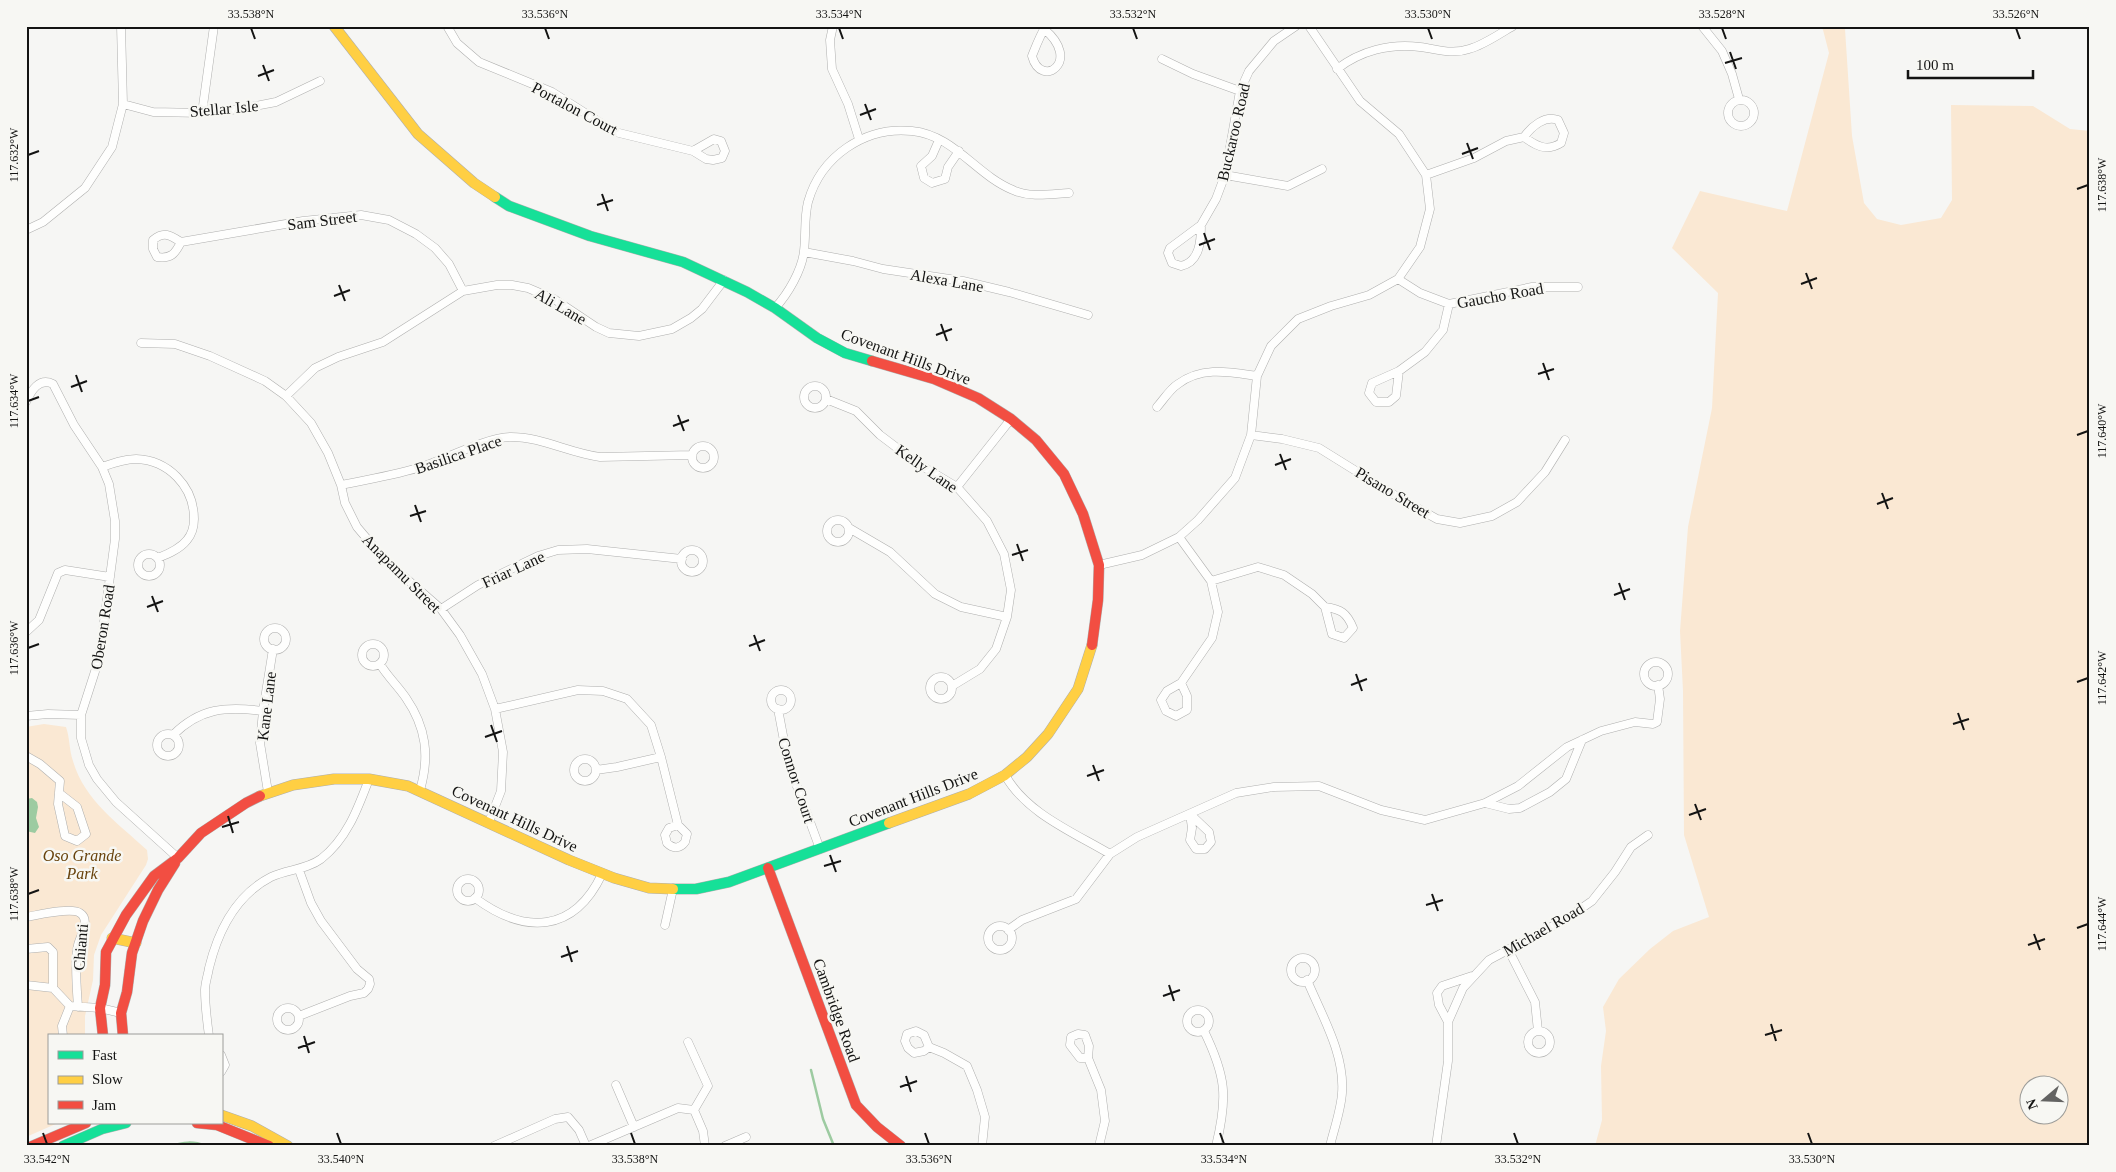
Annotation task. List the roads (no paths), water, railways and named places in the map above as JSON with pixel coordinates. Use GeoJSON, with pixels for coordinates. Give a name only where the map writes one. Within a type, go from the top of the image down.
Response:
{"type":"FeatureCollection","features":[{"type":"Feature","properties":{"kind":"street"},"geometry":{"type":"LineString","coordinates":[[26,230],[43,222],[85,188],[112,147],[123,104],[121,26]]}},
{"type":"Feature","properties":{"kind":"street"},"geometry":{"type":"LineString","coordinates":[[202,113],[214,26]]}},
{"type":"Feature","properties":{"kind":"street","name":"Covenant Hills Drive"},"geometry":{"type":"LineString","coordinates":[[103,1034],[100,1008],[105,985],[106,952],[112,938],[154,876],[178,858],[202,833],[268,792],[293,785],[334,779],[369,779],[420,790],[602,874],[649,888],[696,889],[721,884],[768,868],[970,794],[1005,774],[1027,757],[1048,734],[1078,689],[1094,639],[1099,564],[1084,514],[1064,474],[1036,440],[1011,419],[978,398],[934,379],[845,353],[816,338],[775,308],[724,280],[683,262],[637,251],[554,224],[509,206],[474,183],[418,134],[334,26]]}},
{"type":"Feature","properties":{"kind":"street","name":"Portalon Court"},"geometry":{"type":"LineString","coordinates":[[447,26],[457,44],[479,62],[552,92],[614,132],[693,151]]}},
{"type":"Feature","properties":{"kind":"street"},"geometry":{"type":"LineString","coordinates":[[833,26],[830,40],[832,69],[848,104],[859,139]]}},
{"type":"Feature","properties":{"kind":"street","name":"Buckaroo Road"},"geometry":{"type":"LineString","coordinates":[[1202,224],[1172,245],[1168,253],[1172,263],[1181,266],[1190,263],[1200,243],[1202,224],[1216,199],[1225,175],[1240,91],[1249,71],[1274,41],[1296,26]]}},
{"type":"Feature","properties":{"kind":"street"},"geometry":{"type":"LineString","coordinates":[[1099,564],[1142,555],[1179,537],[1198,520],[1236,478],[1251,435],[1257,376],[1271,346],[1298,319],[1331,306],[1369,295],[1398,279],[1420,247],[1430,209],[1426,175],[1400,134],[1360,101],[1309,26]]}},
{"type":"Feature","properties":{"kind":"street"},"geometry":{"type":"LineString","coordinates":[[1337,69],[1351,58],[1374,50],[1397,46],[1421,47],[1445,53],[1469,50],[1513,26]]}},
{"type":"Feature","properties":{"kind":"street"},"geometry":{"type":"LineString","coordinates":[[1702,26],[1722,51],[1732,74],[1739,100]]}},
{"type":"Feature","properties":{"kind":"street"},"geometry":{"type":"LineString","coordinates":[[1045,27],[1053,37],[1061,55],[1058,66],[1054,70],[1048,71],[1042,71],[1037,68],[1032,56],[1045,27]]}},
{"type":"Feature","properties":{"kind":"street"},"geometry":{"type":"LineString","coordinates":[[1162,59],[1193,74],[1240,91]]}},
{"type":"Feature","properties":{"kind":"street","name":"Stellar Isle"},"geometry":{"type":"LineString","coordinates":[[123,104],[153,112],[202,113],[240,109],[276,102],[320,81]]}},
{"type":"Feature","properties":{"kind":"street"},"geometry":{"type":"LineString","coordinates":[[1426,175],[1474,158],[1506,141],[1524,137],[1544,148],[1551,148],[1561,143],[1564,133],[1558,120],[1553,118],[1538,123],[1529,129],[1524,137]]}},
{"type":"Feature","properties":{"kind":"street"},"geometry":{"type":"LineString","coordinates":[[775,308],[791,285],[804,252],[807,208],[819,176],[833,159],[859,139],[885,132],[906,130],[927,134],[959,151],[1002,185],[1013,190],[1035,195],[1069,193]]}},
{"type":"Feature","properties":{"kind":"street"},"geometry":{"type":"LineString","coordinates":[[939,140],[932,156],[922,166],[924,178],[932,183],[945,179],[948,167],[959,151]]}},
{"type":"Feature","properties":{"kind":"street"},"geometry":{"type":"LineString","coordinates":[[1225,175],[1288,186],[1322,170]]}},
{"type":"Feature","properties":{"kind":"street","name":"Sam Street"},"geometry":{"type":"LineString","coordinates":[[181,242],[303,221],[360,215],[389,220],[416,234],[435,248],[449,264],[463,290]]}},
{"type":"Feature","properties":{"kind":"street","name":"Alexa Lane"},"geometry":{"type":"LineString","coordinates":[[804,252],[883,268],[963,281],[1009,292],[1088,316]]}},
{"type":"Feature","properties":{"kind":"street","name":"Gaucho Road"},"geometry":{"type":"LineString","coordinates":[[1398,279],[1420,293],[1449,304],[1532,287],[1578,287]]}},
{"type":"Feature","properties":{"kind":"street","name":"Ali Lane"},"geometry":{"type":"LineString","coordinates":[[286,396],[315,368],[383,342],[463,290],[497,285],[528,288],[554,299],[596,327],[609,333],[639,336],[672,329],[691,318],[702,309],[724,280]]}},
{"type":"Feature","properties":{"kind":"street"},"geometry":{"type":"LineString","coordinates":[[1399,371],[1396,396],[1388,402],[1376,402],[1369,393],[1372,383],[1399,371],[1426,352],[1443,330],[1449,304]]}},
{"type":"Feature","properties":{"kind":"street","name":"Anapamu Street"},"geometry":{"type":"LineString","coordinates":[[140,343],[176,344],[210,356],[265,381],[286,396],[311,423],[322,440],[341,485],[345,503],[366,540],[385,560],[440,609],[460,635],[482,674],[495,709],[503,752],[501,792],[489,822]]}},
{"type":"Feature","properties":{"kind":"street"},"geometry":{"type":"LineString","coordinates":[[1157,407],[1177,384],[1195,374],[1220,370],[1257,376]]}},
{"type":"Feature","properties":{"kind":"street","name":"Oberon Road"},"geometry":{"type":"LineString","coordinates":[[26,402],[41,382],[48,381],[53,384],[71,419],[102,467],[109,484],[115,521],[110,577],[99,659],[81,715],[81,738],[89,765],[97,779],[116,802],[178,858]]}},
{"type":"Feature","properties":{"kind":"street","name":"Kelly Lane"},"geometry":{"type":"LineString","coordinates":[[826,399],[856,411],[880,434],[917,463],[957,487],[987,522],[1004,554],[1010,590],[1007,617],[996,648],[980,669],[952,686]]}},
{"type":"Feature","properties":{"kind":"street"},"geometry":{"type":"LineString","coordinates":[[957,487],[1011,419]]}},
{"type":"Feature","properties":{"kind":"street","name":"Pisano Street"},"geometry":{"type":"LineString","coordinates":[[1251,435],[1282,438],[1319,448],[1437,519],[1460,522],[1492,516],[1517,502],[1544,472],[1565,440]]}},
{"type":"Feature","properties":{"kind":"street","name":"Basilica Place"},"geometry":{"type":"LineString","coordinates":[[341,485],[415,469],[484,443],[510,437],[539,440],[586,456],[692,455]]}},
{"type":"Feature","properties":{"kind":"street"},"geometry":{"type":"LineString","coordinates":[[102,467],[119,461],[136,459],[159,464],[174,474],[187,488],[194,508],[194,526],[187,540],[171,553],[158,558]]}},
{"type":"Feature","properties":{"kind":"street"},"geometry":{"type":"LineString","coordinates":[[849,528],[890,552],[935,594],[961,607],[1007,617]]}},
{"type":"Feature","properties":{"kind":"street"},"geometry":{"type":"LineString","coordinates":[[1179,537],[1211,581],[1218,612],[1212,638],[1181,683]]}},
{"type":"Feature","properties":{"kind":"street","name":"Friar Lane"},"geometry":{"type":"LineString","coordinates":[[440,609],[478,585],[538,556],[558,550],[587,550],[682,559]]}},
{"type":"Feature","properties":{"kind":"street"},"geometry":{"type":"LineString","coordinates":[[1211,581],[1258,566],[1284,575],[1312,594],[1324,607]]}},
{"type":"Feature","properties":{"kind":"street"},"geometry":{"type":"LineString","coordinates":[[26,632],[39,620],[58,573],[66,570],[110,577]]}},
{"type":"Feature","properties":{"kind":"street","name":"Kane Lane"},"geometry":{"type":"LineString","coordinates":[[268,792],[260,743],[273,649]]}},
{"type":"Feature","properties":{"kind":"street"},"geometry":{"type":"LineString","coordinates":[[380,664],[417,714],[424,736],[426,764],[420,790]]}},
{"type":"Feature","properties":{"kind":"street"},"geometry":{"type":"LineString","coordinates":[[1008,930],[1022,920],[1076,899],[1110,854],[1137,837],[1236,793],[1274,787],[1319,786],[1381,810],[1425,820],[1485,804],[1518,786],[1567,747],[1601,731],[1635,722],[1653,724],[1658,721],[1660,699],[1658,685]]}},
{"type":"Feature","properties":{"kind":"street"},"geometry":{"type":"LineString","coordinates":[[495,709],[578,690],[603,691],[627,699],[651,725],[678,825]]}},
{"type":"Feature","properties":{"kind":"street"},"geometry":{"type":"LineString","coordinates":[[173,735],[184,724],[208,711],[235,707],[263,711]]}},
{"type":"Feature","properties":{"kind":"street","name":"Connor Court"},"geometry":{"type":"LineString","coordinates":[[778,709],[788,762],[820,849]]}},
{"type":"Feature","properties":{"kind":"street"},"geometry":{"type":"LineString","coordinates":[[26,716],[48,714],[81,715]]}},
{"type":"Feature","properties":{"kind":"street"},"geometry":{"type":"LineString","coordinates":[[1485,804],[1520,808],[1550,792],[1566,779],[1582,740]]}},
{"type":"Feature","properties":{"kind":"street"},"geometry":{"type":"LineString","coordinates":[[26,756],[40,764],[60,781],[58,804],[65,836],[77,841],[86,834],[78,807],[59,793]]}},
{"type":"Feature","properties":{"kind":"street"},"geometry":{"type":"LineString","coordinates":[[596,770],[617,768],[661,757]]}},
{"type":"Feature","properties":{"kind":"street"},"geometry":{"type":"LineString","coordinates":[[1005,774],[1011,786],[1037,811],[1110,854]]}},
{"type":"Feature","properties":{"kind":"street"},"geometry":{"type":"LineString","coordinates":[[209,1034],[205,989],[212,955],[223,925],[243,897],[272,877],[299,870],[320,859],[342,838],[359,806],[369,779]]}},
{"type":"Feature","properties":{"kind":"street","name":"Michael Road"},"geometry":{"type":"LineString","coordinates":[[1436,1146],[1448,1061],[1448,1022],[1462,988],[1489,960],[1566,919],[1592,901],[1615,872],[1631,847],[1648,835]]}},
{"type":"Feature","properties":{"kind":"street","name":"Covenant Hills Drive"},"geometry":{"type":"LineString","coordinates":[[123,1034],[121,1013],[127,992],[132,953],[158,890],[178,858]]}},
{"type":"Feature","properties":{"kind":"street","name":"Cambridge Road"},"geometry":{"type":"LineString","coordinates":[[768,868],[856,1105],[872,1125],[901,1146]]}},
{"type":"Feature","properties":{"kind":"street"},"geometry":{"type":"LineString","coordinates":[[299,870],[311,903],[321,921],[357,969],[369,979],[370,984],[364,993],[350,996],[299,1016]]}},
{"type":"Feature","properties":{"kind":"street"},"geometry":{"type":"LineString","coordinates":[[475,898],[498,914],[531,923],[545,923],[562,917],[582,904],[594,892],[602,874]]}},
{"type":"Feature","properties":{"kind":"street"},"geometry":{"type":"LineString","coordinates":[[665,925],[673,889]]}},
{"type":"Feature","properties":{"kind":"street","name":"Chianti"},"geometry":{"type":"LineString","coordinates":[[26,917],[74,910],[84,918],[84,926],[77,946],[78,1007]]}},
{"type":"Feature","properties":{"kind":"street"},"geometry":{"type":"LineString","coordinates":[[112,938],[136,943]]}},
{"type":"Feature","properties":{"kind":"street","name":"Chianti"},"geometry":{"type":"LineString","coordinates":[[26,949],[48,947],[54,952],[53,988]]}},
{"type":"Feature","properties":{"kind":"street"},"geometry":{"type":"LineString","coordinates":[[1508,949],[1535,1002],[1538,1031]]}},
{"type":"Feature","properties":{"kind":"street","name":"Michael Road"},"geometry":{"type":"LineString","coordinates":[[1448,1022],[1439,1005],[1437,994],[1442,986],[1474,975]]}},
{"type":"Feature","properties":{"kind":"street"},"geometry":{"type":"LineString","coordinates":[[1307,980],[1337,1052],[1341,1073],[1342,1094],[1330,1146]]}},
{"type":"Feature","properties":{"kind":"street","name":"Chianti"},"geometry":{"type":"LineString","coordinates":[[26,985],[53,988],[70,1006]]}},
{"type":"Feature","properties":{"kind":"street"},"geometry":{"type":"LineString","coordinates":[[63,1034],[62,1026],[70,1006],[100,1008],[121,1013]]}},
{"type":"Feature","properties":{"kind":"street"},"geometry":{"type":"LineString","coordinates":[[1204,1030],[1217,1057],[1223,1085],[1223,1116],[1216,1146]]}},
{"type":"Feature","properties":{"kind":"street"},"geometry":{"type":"LineString","coordinates":[[688,1042],[708,1086],[694,1110]]}},
{"type":"Feature","properties":{"kind":"street"},"geometry":{"type":"LineString","coordinates":[[929,1047],[967,1066],[978,1090],[985,1117],[982,1146]]}},
{"type":"Feature","properties":{"kind":"street"},"geometry":{"type":"LineString","coordinates":[[222,1058],[225,1065],[222,1070]]}},
{"type":"Feature","properties":{"kind":"street"},"geometry":{"type":"LineString","coordinates":[[1088,1058],[1101,1090],[1105,1121],[1099,1146]]}},
{"type":"Feature","properties":{"kind":"street"},"geometry":{"type":"LineString","coordinates":[[616,1085],[634,1127]]}},
{"type":"Feature","properties":{"kind":"street"},"geometry":{"type":"LineString","coordinates":[[494,1146],[555,1119],[568,1117],[588,1146],[678,1108],[694,1110]]}},
{"type":"Feature","properties":{"kind":"street"},"geometry":{"type":"LineString","coordinates":[[694,1110],[703,1131],[705,1146]]}},
{"type":"Feature","properties":{"kind":"street"},"geometry":{"type":"LineString","coordinates":[[222,1114],[252,1126],[288,1146]]}},
{"type":"Feature","properties":{"kind":"street"},"geometry":{"type":"LineString","coordinates":[[32,1146],[84,1124]]}},
{"type":"Feature","properties":{"kind":"street"},"geometry":{"type":"LineString","coordinates":[[63,1146],[102,1129],[121,1124]]}},
{"type":"Feature","properties":{"kind":"street"},"geometry":{"type":"LineString","coordinates":[[207,1124],[217,1125],[269,1146]]}},
{"type":"Feature","properties":{"kind":"street"},"geometry":{"type":"LineString","coordinates":[[725,1146],[746,1138]]}},
{"type":"Feature","properties":{"kind":"waterway"},"geometry":{"type":"LineString","coordinates":[[811,1070],[823,1119],[834,1146]]}},
{"type":"Feature","properties":{"kind":"waterway"},"geometry":{"type":"LineString","coordinates":[[170,1146],[188,1143],[206,1146]]}},
{"type":"Feature","properties":{"kind":"park label","name":"Oso Grande Park"},"geometry":{"type":"Point","coordinates":[82,864]}}]}
